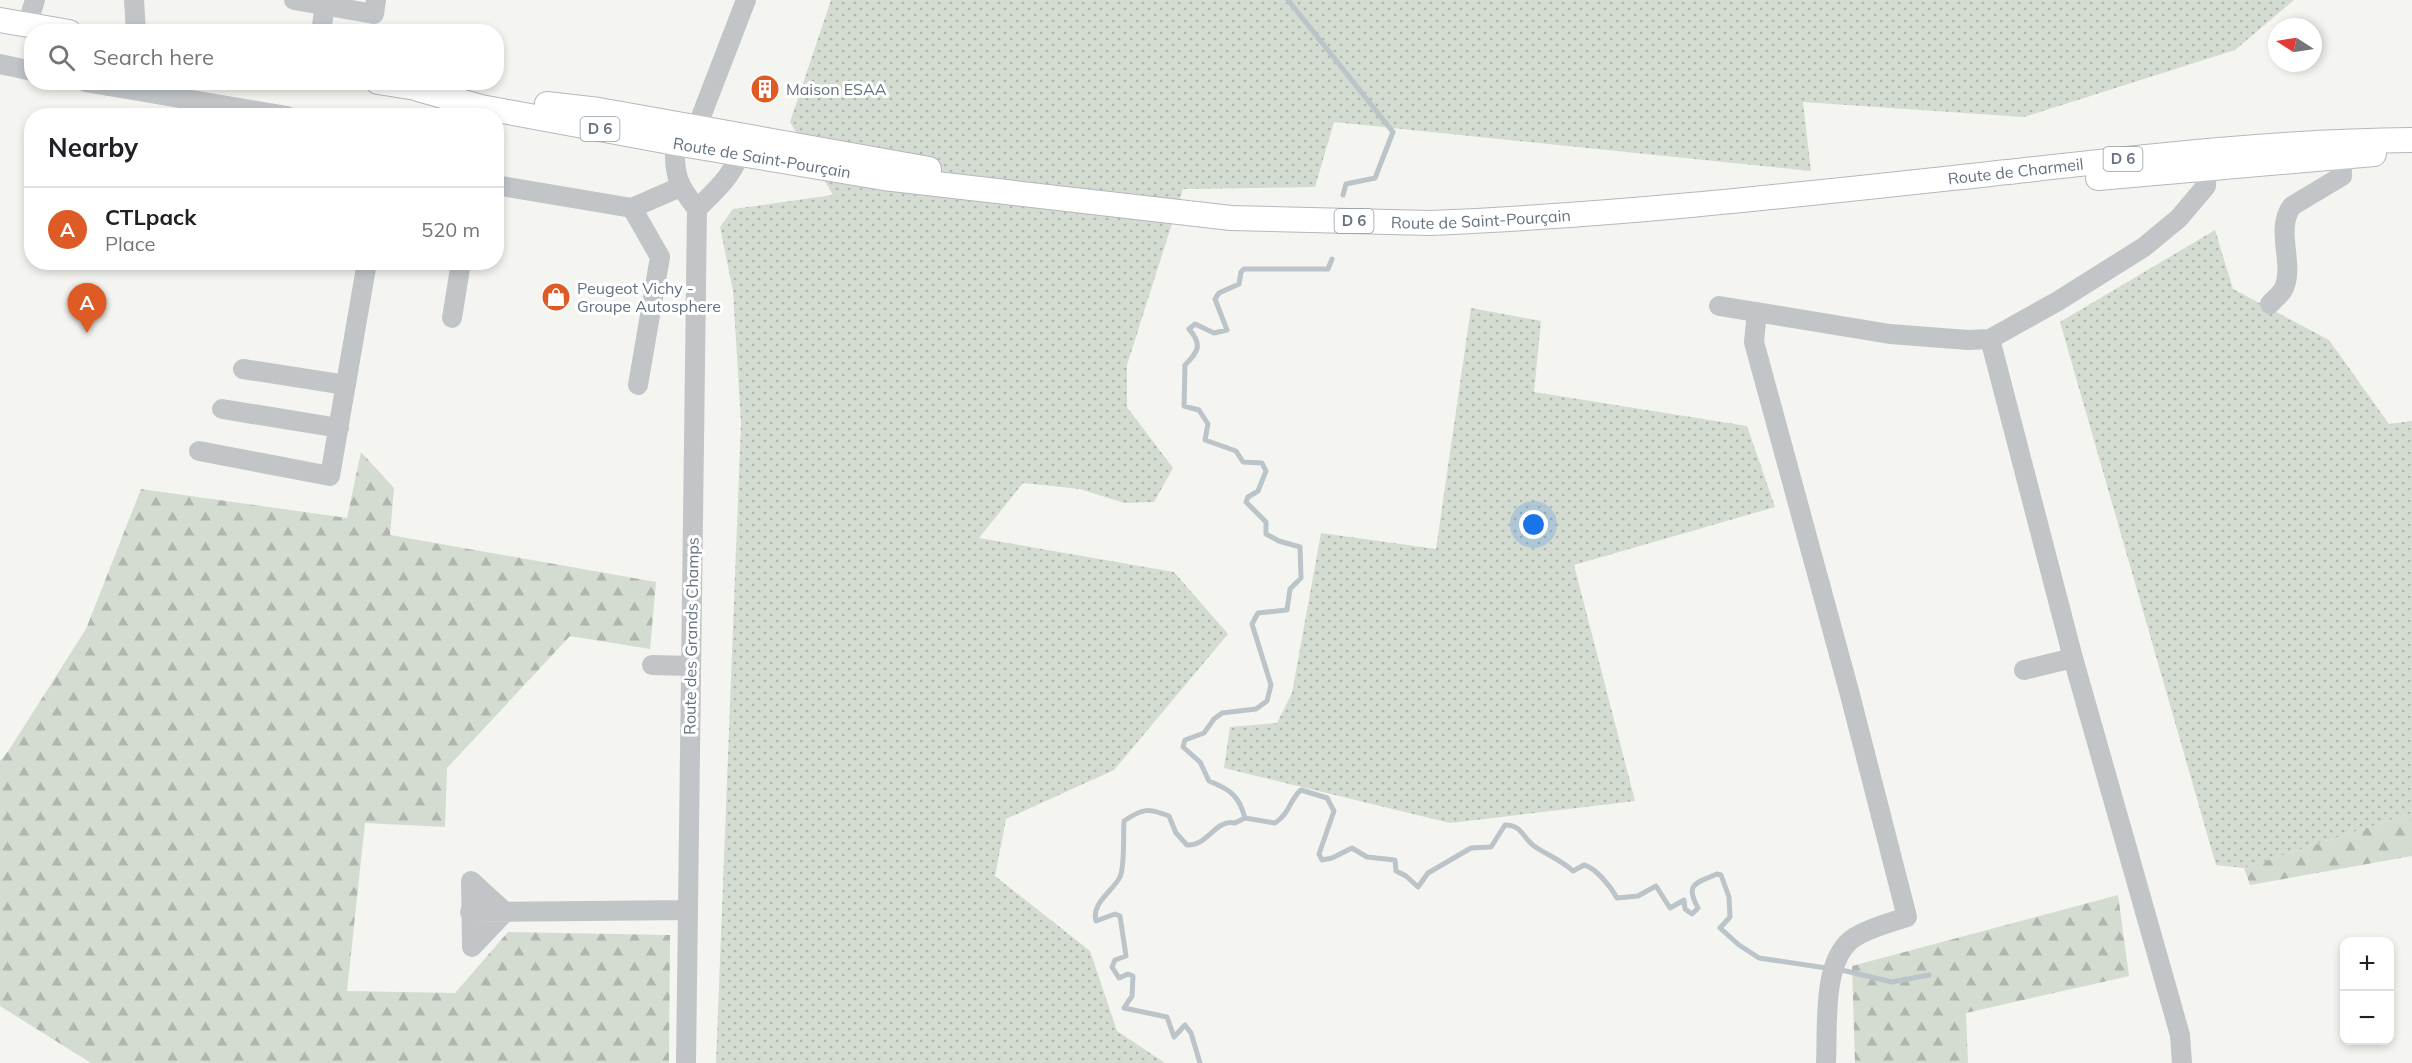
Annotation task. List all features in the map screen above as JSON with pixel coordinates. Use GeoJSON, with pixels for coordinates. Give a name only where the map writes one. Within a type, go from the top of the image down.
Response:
{"type":"FeatureCollection","features":[{"type":"Feature","properties":{"kind":"main road"},"geometry":{"type":"LineString","coordinates":[[0,20],[24,24]]}},
{"type":"Feature","properties":{"kind":"main road","name":"Route de Saint-Pourçain"},"geometry":{"type":"LineString","coordinates":[[422,90],[486,108]]}},
{"type":"Feature","properties":{"kind":"main road","name":"Route de Saint-Pourçain"},"geometry":{"type":"LineString","coordinates":[[427,90],[599,110],[697,127],[743,145],[884,178],[1232,218],[1430,223],[1600,212]]}},
{"type":"Feature","properties":{"kind":"main road","name":"Route de Saint-Pourçain"},"geometry":{"type":"LineString","coordinates":[[504,111],[675,143],[743,145]]}},
{"type":"Feature","properties":{"kind":"main road","name":"Route de Charmeil"},"geometry":{"type":"LineString","coordinates":[[1600,212],[1835,190],[1975,188],[2207,160],[2342,149],[2412,140]]}},
{"type":"Feature","properties":{"kind":"main road","name":"Route de Charmeil"},"geometry":{"type":"LineString","coordinates":[[2342,149],[2412,150]]}},
{"type":"Feature","properties":{"kind":"street"},"geometry":{"type":"LineString","coordinates":[[27,24],[35,0]]}},
{"type":"Feature","properties":{"kind":"street"},"geometry":{"type":"LineString","coordinates":[[134,0],[136,24]]}},
{"type":"Feature","properties":{"kind":"street"},"geometry":{"type":"LineString","coordinates":[[294,0],[374,14],[376,0]]}},
{"type":"Feature","properties":{"kind":"street"},"geometry":{"type":"LineString","coordinates":[[743,145],[730,175],[697,209],[680,187],[675,162],[675,143],[697,127],[746,0]]}},
{"type":"Feature","properties":{"kind":"street"},"geometry":{"type":"LineString","coordinates":[[322,24],[325,5]]}},
{"type":"Feature","properties":{"kind":"street"},"geometry":{"type":"LineString","coordinates":[[0,64],[24,69]]}},
{"type":"Feature","properties":{"kind":"street"},"geometry":{"type":"LineString","coordinates":[[119,90],[194,108]]}},
{"type":"Feature","properties":{"kind":"street"},"geometry":{"type":"LineString","coordinates":[[2270,304],[2282,292],[2286,283],[2285,236],[2288,211],[2292,206],[2342,176],[2342,149]]}},
{"type":"Feature","properties":{"kind":"street"},"geometry":{"type":"LineString","coordinates":[[1719,306],[1890,334],[1968,340],[1990,339],[2058,301],[2144,247],[2179,218],[2206,186],[2207,160]]}},
{"type":"Feature","properties":{"kind":"street"},"geometry":{"type":"LineString","coordinates":[[504,186],[632,208],[680,187]]}},
{"type":"Feature","properties":{"kind":"street"},"geometry":{"type":"LineString","coordinates":[[632,208],[660,257],[638,385]]}},
{"type":"Feature","properties":{"kind":"street","name":"Route des Grands Champs"},"geometry":{"type":"LineString","coordinates":[[686,1063],[697,209]]}},
{"type":"Feature","properties":{"kind":"street"},"geometry":{"type":"LineString","coordinates":[[199,451],[330,476],[366,270]]}},
{"type":"Feature","properties":{"kind":"street"},"geometry":{"type":"LineString","coordinates":[[452,318],[460,270]]}},
{"type":"Feature","properties":{"kind":"street"},"geometry":{"type":"LineString","coordinates":[[1757,312],[1754,342],[1850,691],[1907,917],[1870,929],[1853,938],[1837,956],[1830,976],[1826,1063]]}},
{"type":"Feature","properties":{"kind":"street"},"geometry":{"type":"LineString","coordinates":[[1990,339],[2073,658],[2180,1035],[2182,1063]]}},
{"type":"Feature","properties":{"kind":"street"},"geometry":{"type":"LineString","coordinates":[[243,369],[346,385]]}},
{"type":"Feature","properties":{"kind":"street"},"geometry":{"type":"LineString","coordinates":[[222,409],[339,428]]}},
{"type":"Feature","properties":{"kind":"street"},"geometry":{"type":"LineString","coordinates":[[2024,670],[2073,658]]}},
{"type":"Feature","properties":{"kind":"street"},"geometry":{"type":"LineString","coordinates":[[652,665],[690,666]]}},
{"type":"Feature","properties":{"kind":"street"},"geometry":{"type":"LineString","coordinates":[[471,881],[505,912],[472,947],[471,881]]}},
{"type":"Feature","properties":{"kind":"street"},"geometry":{"type":"LineString","coordinates":[[470,912],[688,909]]}},
{"type":"Feature","properties":{"kind":"green space"},"geometry":{"type":"Polygon","coordinates":[[[831,0],[2294,0],[2273,18],[2268,18],[2268,22],[2235,50],[2024,117],[1803,102],[1811,171],[1334,122],[1315,187],[1183,189],[1127,365],[1127,407],[1173,468],[1154,502],[1124,503],[1080,489],[1023,483],[979,538],[1174,572],[1228,634],[1114,770],[1006,819],[995,876],[1090,951],[1117,1031],[1165,1063],[716,1063],[741,423],[733,291],[720,227],[733,209],[833,195],[790,122],[831,0]]]}},
{"type":"Feature","properties":{"kind":"green space"},"geometry":{"type":"Polygon","coordinates":[[[2215,230],[2233,289],[2329,340],[2389,424],[2412,421],[2412,813],[2244,868],[2216,865],[2060,322],[2215,230]]]}},
{"type":"Feature","properties":{"kind":"green space"},"geometry":{"type":"Polygon","coordinates":[[[1471,308],[1541,321],[1534,392],[1747,426],[1775,507],[1574,565],[1635,801],[1450,823],[1224,768],[1230,727],[1277,723],[1292,693],[1321,533],[1436,549],[1471,308]]]}},
{"type":"Feature","properties":{"kind":"green space"},"geometry":{"type":"Polygon","coordinates":[[[361,452],[394,488],[390,535],[656,582],[650,649],[570,636],[447,768],[445,827],[365,823],[347,991],[455,993],[508,932],[670,935],[669,1063],[91,1063],[0,1006],[0,761],[86,629],[141,489],[347,518],[361,452]]]}},
{"type":"Feature","properties":{"kind":"green space"},"geometry":{"type":"Polygon","coordinates":[[[2412,813],[2412,856],[2250,885],[2244,868],[2412,813]]]}},
{"type":"Feature","properties":{"kind":"green space"},"geometry":{"type":"Polygon","coordinates":[[[2118,895],[2129,976],[1966,1013],[1968,1063],[1855,1063],[1852,966],[2118,895]]]}},
{"type":"Feature","properties":{"kind":"waterway"},"geometry":{"type":"LineString","coordinates":[[1288,0],[1393,132],[1375,178],[1346,184],[1343,195]]}},
{"type":"Feature","properties":{"kind":"waterway"},"geometry":{"type":"LineString","coordinates":[[1245,818],[1236,798],[1228,790],[1209,781],[1200,762],[1183,747],[1185,740],[1204,733],[1214,719],[1222,713],[1256,709],[1267,701],[1271,685],[1252,624],[1258,613],[1287,610],[1290,589],[1301,578],[1300,547],[1279,541],[1266,534],[1266,522],[1246,502],[1248,497],[1258,491],[1266,471],[1262,463],[1243,462],[1236,451],[1205,440],[1208,424],[1199,410],[1184,406],[1185,365],[1197,348],[1196,340],[1189,329],[1195,324],[1214,333],[1227,330],[1215,299],[1219,293],[1239,284],[1241,272],[1244,269],[1328,269],[1332,259]]}},
{"type":"Feature","properties":{"kind":"waterway"},"geometry":{"type":"LineString","coordinates":[[1245,818],[1275,823],[1284,815],[1301,790],[1327,798],[1334,811],[1319,854],[1322,860],[1332,858],[1352,848],[1367,857],[1395,860],[1396,871],[1406,876],[1418,887],[1428,873],[1471,848],[1491,847],[1505,825],[1511,826],[1518,829],[1534,846],[1573,871],[1584,865],[1589,867],[1598,874],[1617,898],[1638,896],[1656,886],[1670,908],[1684,900],[1685,909],[1692,914],[1698,908],[1692,893],[1695,885],[1717,874],[1721,875],[1729,897],[1730,917],[1720,928],[1739,945],[1759,958],[1846,971],[1892,982],[1929,975]]}},
{"type":"Feature","properties":{"kind":"waterway"},"geometry":{"type":"LineString","coordinates":[[1200,1063],[1191,1033],[1185,1025],[1174,1037],[1167,1017],[1124,1008],[1132,996],[1133,976],[1128,974],[1119,978],[1112,967],[1115,960],[1126,956],[1120,916],[1115,914],[1096,921],[1095,915],[1100,903],[1122,872],[1124,821],[1146,811],[1169,816],[1176,833],[1187,845],[1201,841],[1222,825],[1235,823],[1245,818]]}},
{"type":"Feature","properties":{"kind":"place","name":"Maison ESAA"},"geometry":{"type":"Point","coordinates":[765,89]}},
{"type":"Feature","properties":{"kind":"place","name":"Peugeot Vichy - Groupe Autosphere"},"geometry":{"type":"Point","coordinates":[556,297]}},
{"type":"Feature","properties":{"kind":"place","name":"CTLpack"},"geometry":{"type":"Point","coordinates":[87,333]}}]}
